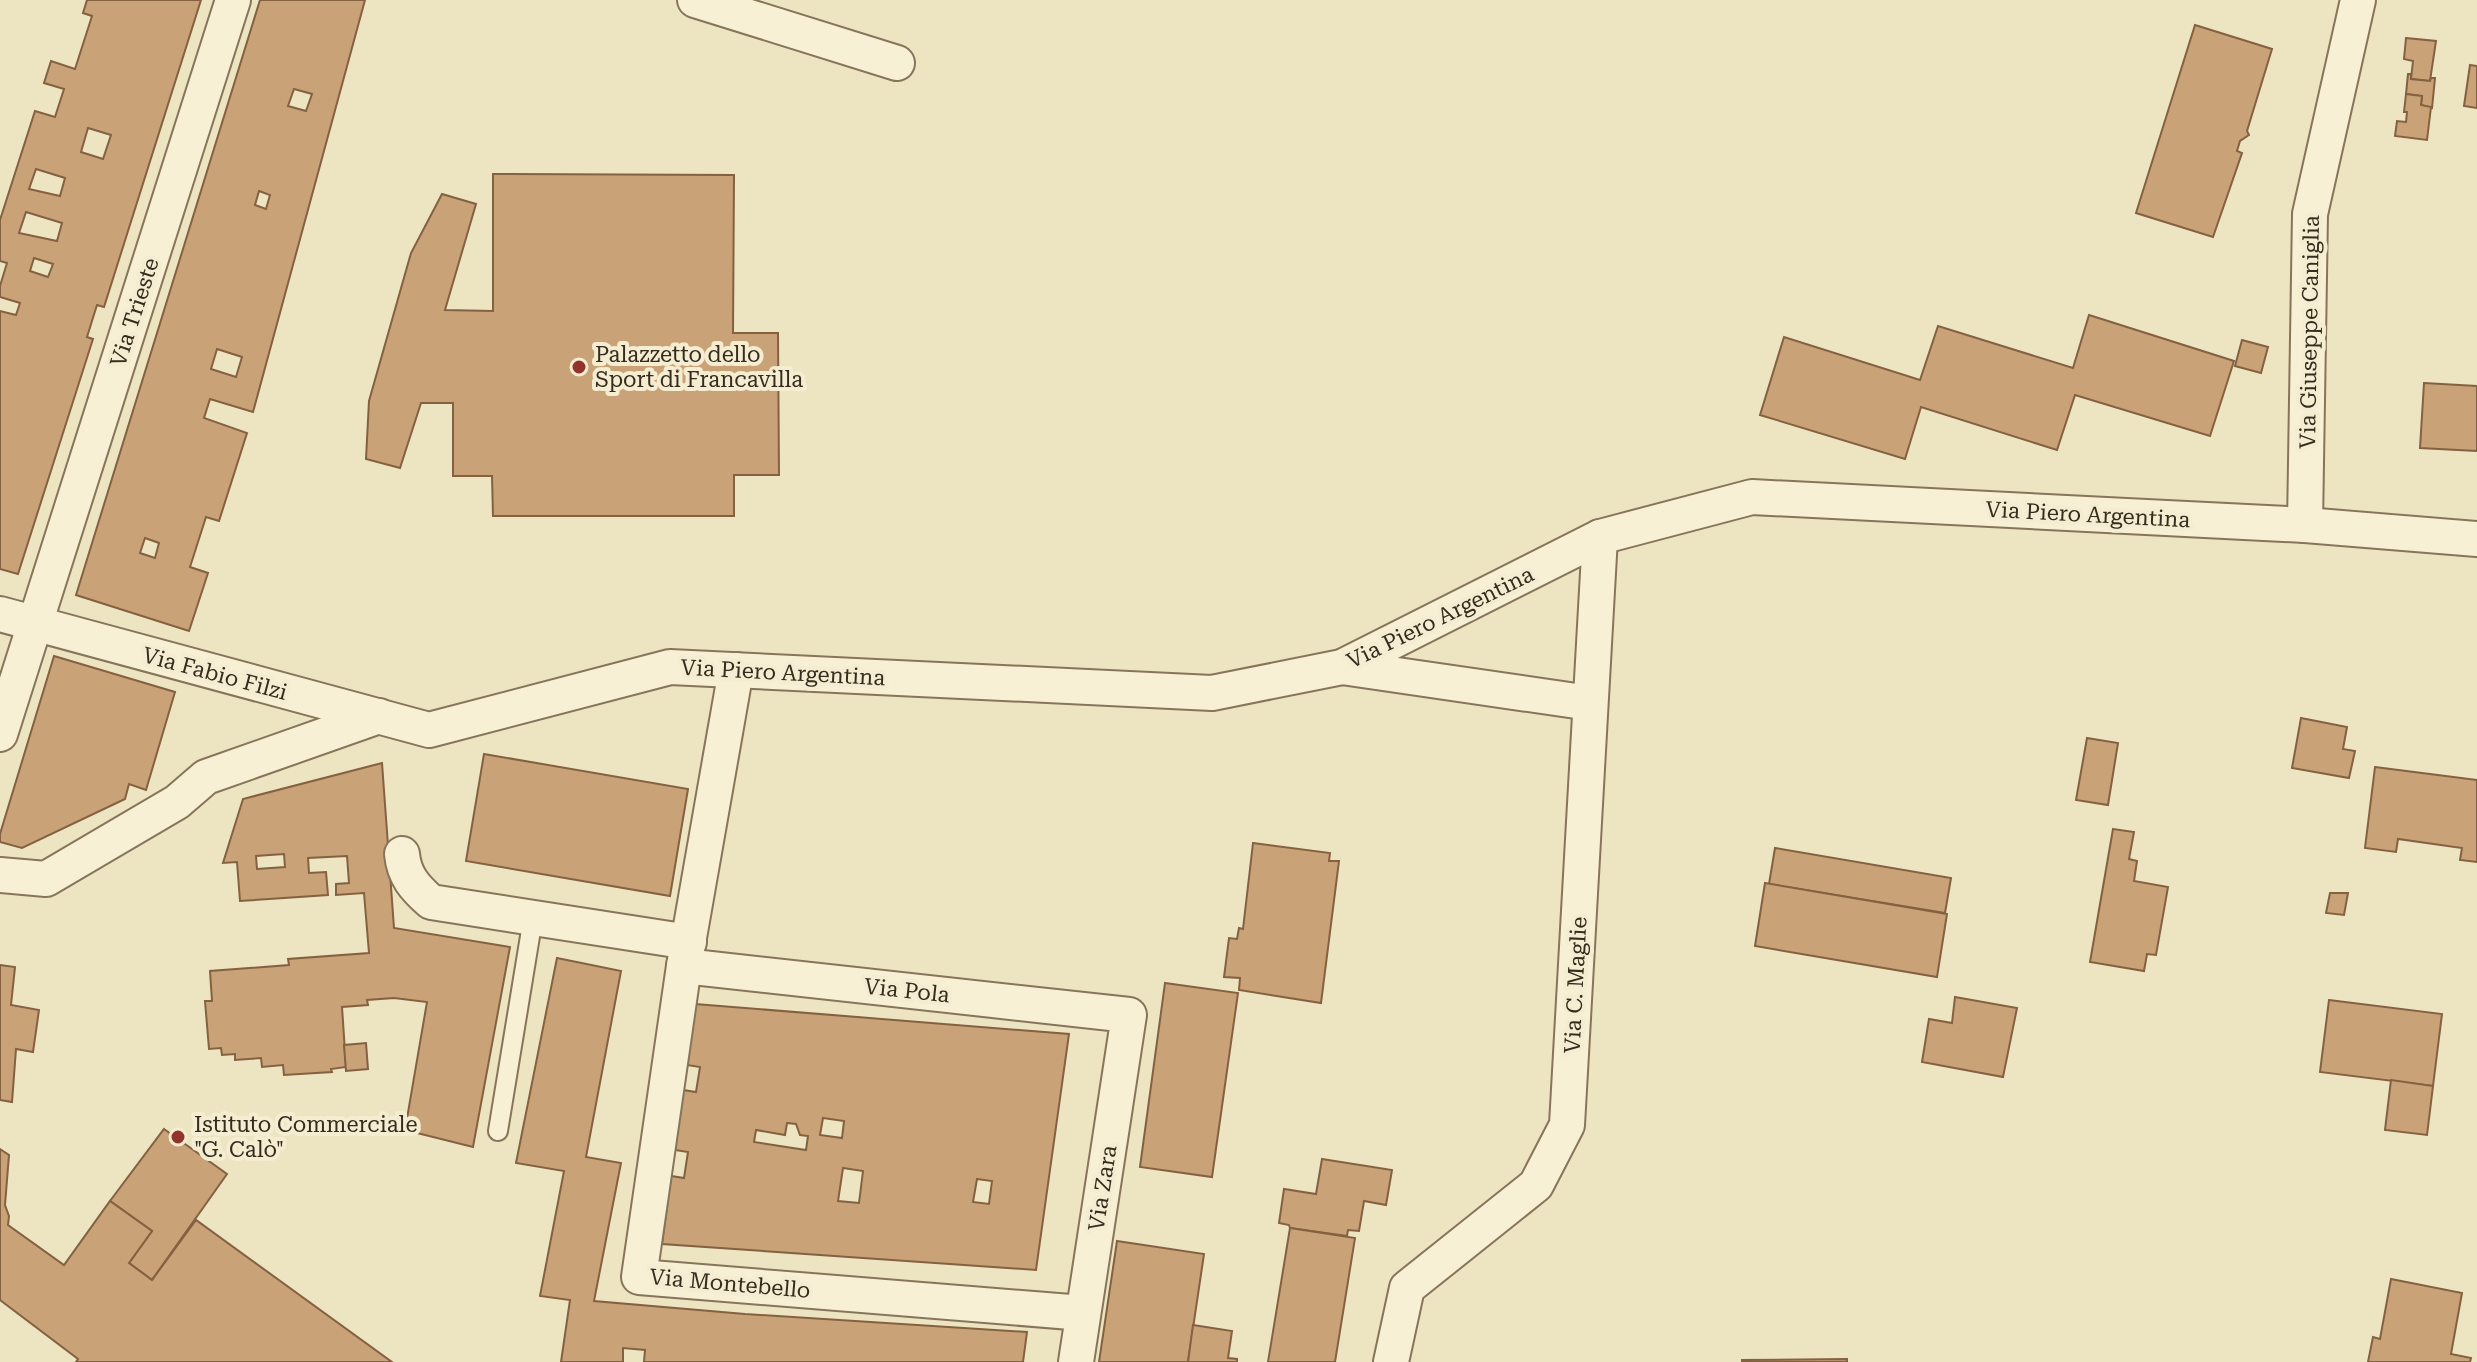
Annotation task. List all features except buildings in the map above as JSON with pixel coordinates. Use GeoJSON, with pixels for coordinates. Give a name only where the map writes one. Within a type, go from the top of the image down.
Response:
{"type":"FeatureCollection","features":[{"type":"Feature","properties":{"kind":"street","name":"Via Trieste"},"geometry":{"type":"LineString","coordinates":[[0,734],[233,0]]}},
{"type":"Feature","properties":{"kind":"street"},"geometry":{"type":"LineString","coordinates":[[695,0],[897,63]]}},
{"type":"Feature","properties":{"kind":"street","name":"Via Giuseppe Caniglia"},"geometry":{"type":"LineString","coordinates":[[2305,525],[2310,214],[2358,0]]}},
{"type":"Feature","properties":{"kind":"street","name":"Via Piero Argentina"},"geometry":{"type":"LineString","coordinates":[[429,730],[670,667],[1212,693],[1342,667],[1600,537],[1752,497],[2305,525],[2477,539]]}},
{"type":"Feature","properties":{"kind":"street","name":"Via C. Maglie"},"geometry":{"type":"LineString","coordinates":[[1391,1362],[1407,1288],[1536,1185],[1567,1125],[1600,537]]}},
{"type":"Feature","properties":{"kind":"street","name":"Via Fabio Filzi"},"geometry":{"type":"LineString","coordinates":[[0,614],[429,730]]}},
{"type":"Feature","properties":{"kind":"street"},"geometry":{"type":"LineString","coordinates":[[1342,667],[1590,703]]}},
{"type":"Feature","properties":{"kind":"street"},"geometry":{"type":"LineString","coordinates":[[686,954],[736,670]]}},
{"type":"Feature","properties":{"kind":"street"},"geometry":{"type":"LineString","coordinates":[[0,875],[46,879],[177,802],[206,777],[379,716]]}},
{"type":"Feature","properties":{"kind":"street","name":"Via Pola"},"geometry":{"type":"LineString","coordinates":[[402,854],[407,876],[431,902],[533,918],[686,954],[1129,1015]]}},
{"type":"Feature","properties":{"kind":"street","name":"Via Montebello"},"geometry":{"type":"LineString","coordinates":[[686,954],[639,1277],[1083,1313]]}},
{"type":"Feature","properties":{"kind":"street","name":"Via Zara"},"geometry":{"type":"LineString","coordinates":[[1076,1362],[1129,1015]]}},
{"type":"Feature","properties":{"kind":"lane"},"geometry":{"type":"LineString","coordinates":[[498,1131],[533,918]]}},
{"type":"Feature","properties":{"kind":"place","name":"Palazzetto dello Sport di Francavilla"},"geometry":{"type":"Point","coordinates":[579,367]}},
{"type":"Feature","properties":{"kind":"place","name":"Istituto Commerciale \"G. Calò\""},"geometry":{"type":"Point","coordinates":[178,1137]}}]}
